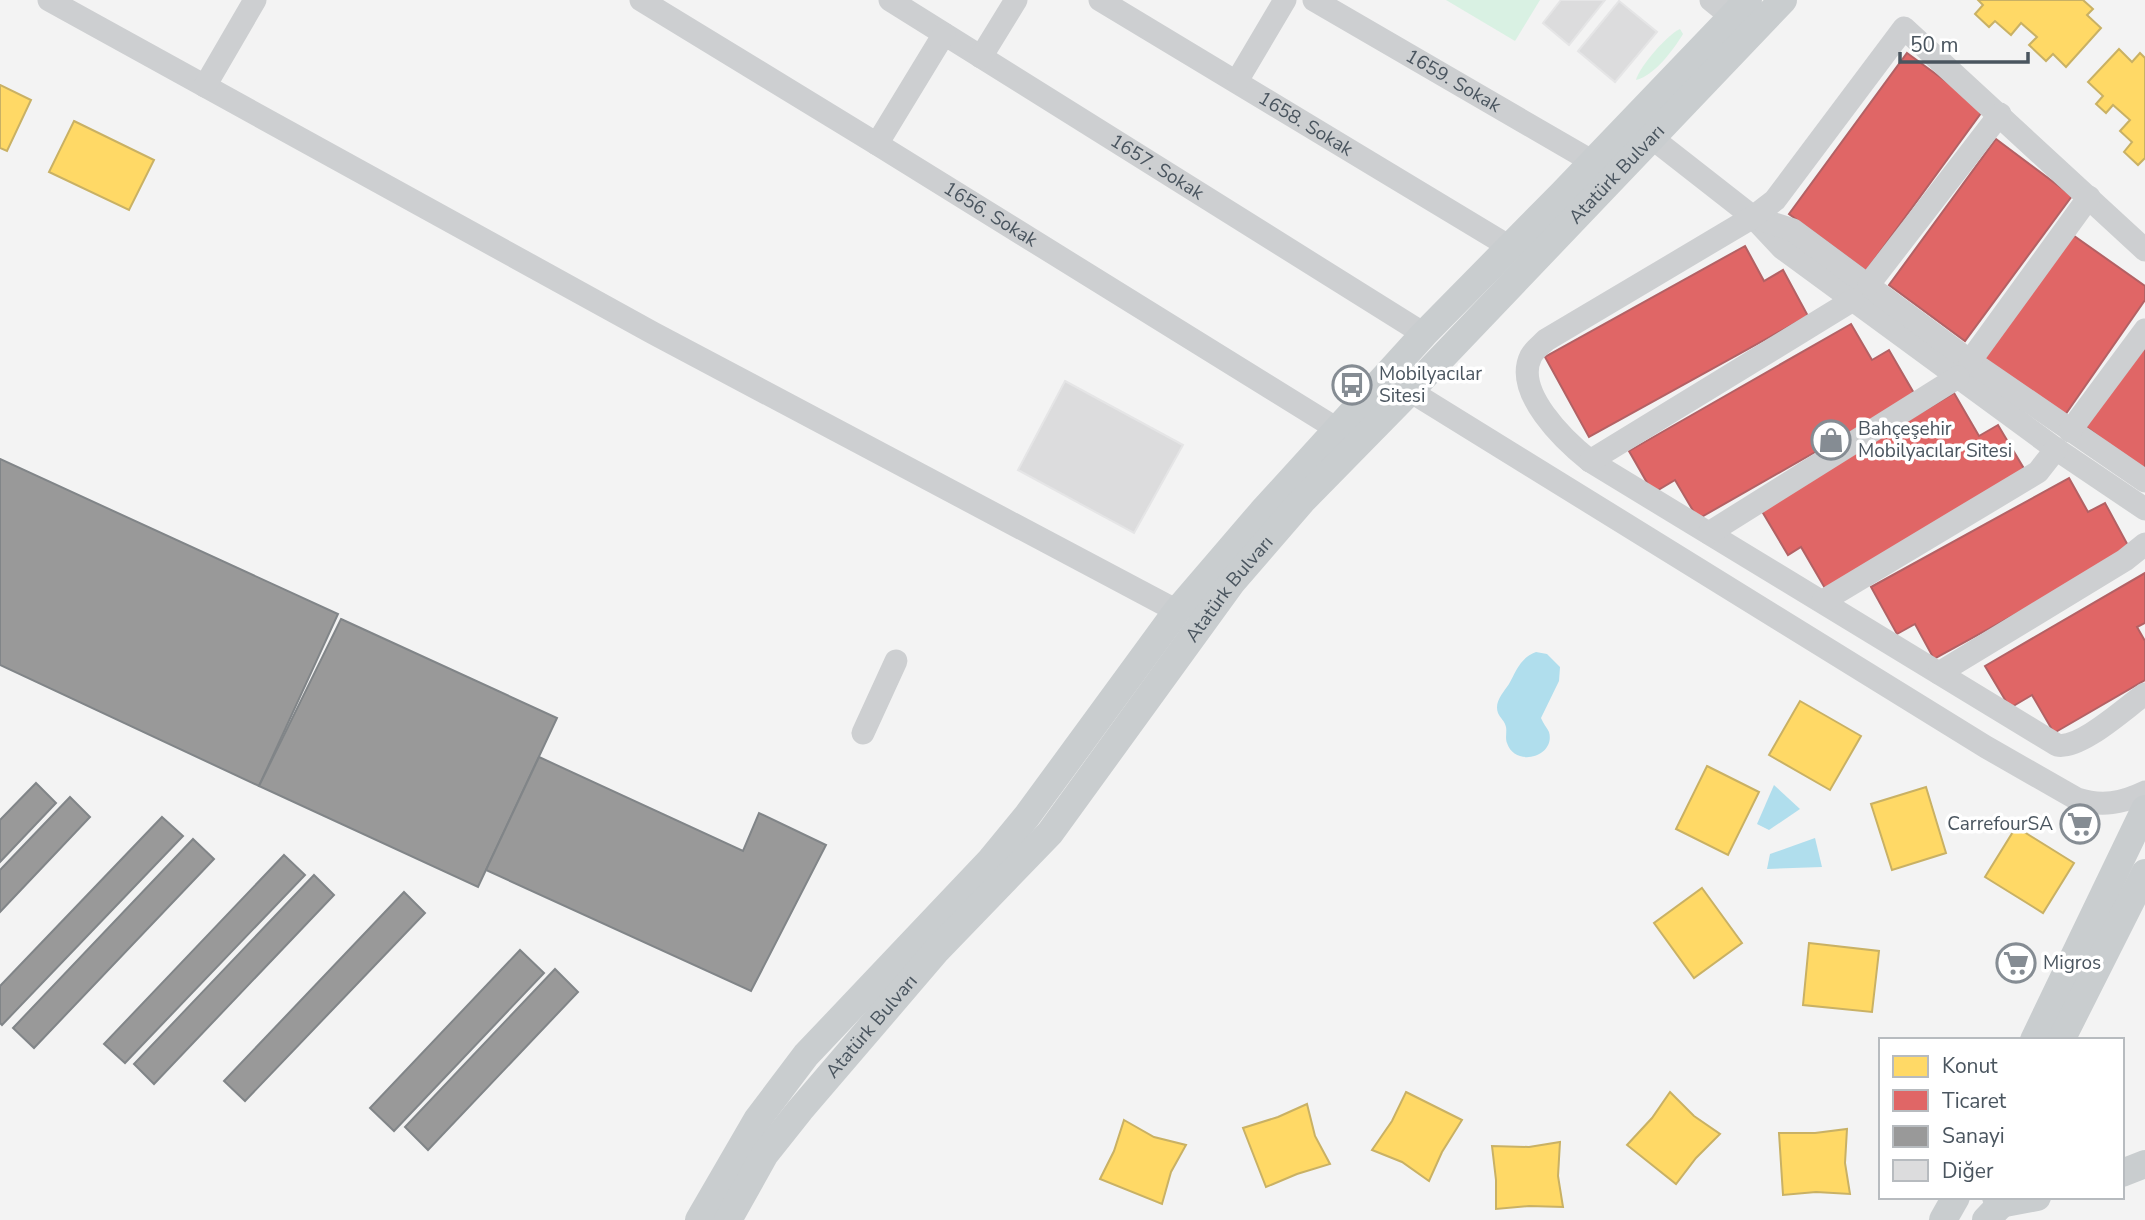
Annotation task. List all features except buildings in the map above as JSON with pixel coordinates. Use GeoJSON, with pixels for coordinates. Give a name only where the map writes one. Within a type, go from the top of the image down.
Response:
{"type":"FeatureCollection","features":[{"type":"Feature","properties":{"kind":"main road","name":"Atatürk Bulvarı"},"geometry":{"type":"LineString","coordinates":[[728,1220],[765,1154],[937,950],[1050,832],[1233,582],[1302,501],[1783,0]]}},
{"type":"Feature","properties":{"kind":"main road","name":"Atatürk Bulvarı"},"geometry":{"type":"LineString","coordinates":[[699,1220],[757,1120],[806,1055],[990,861],[1027,816],[1177,611],[1262,512],[1424,334],[1593,162],[1733,4]]}},
{"type":"Feature","properties":{"kind":"main road"},"geometry":{"type":"LineString","coordinates":[[2035,1038],[2145,809]]}},
{"type":"Feature","properties":{"kind":"main road"},"geometry":{"type":"LineString","coordinates":[[1027,816],[1050,832]]}},
{"type":"Feature","properties":{"kind":"main road"},"geometry":{"type":"LineString","coordinates":[[2062,1038],[2145,873]]}},
{"type":"Feature","properties":{"kind":"main road"},"geometry":{"type":"LineString","coordinates":[[806,1055],[829,1076]]}},
{"type":"Feature","properties":{"kind":"main road"},"geometry":{"type":"LineString","coordinates":[[2124,1164],[2145,1164]]}},
{"type":"Feature","properties":{"kind":"main road"},"geometry":{"type":"LineString","coordinates":[[2124,1172],[2145,1164]]}},
{"type":"Feature","properties":{"kind":"main road"},"geometry":{"type":"LineString","coordinates":[[1943,1220],[1955,1199]]}},
{"type":"Feature","properties":{"kind":"main road"},"geometry":{"type":"LineString","coordinates":[[1999,1204],[2026,1199]]}},
{"type":"Feature","properties":{"kind":"street"},"geometry":{"type":"LineString","coordinates":[[49,0],[653,333],[1177,611]]}},
{"type":"Feature","properties":{"kind":"street"},"geometry":{"type":"LineString","coordinates":[[205,86],[255,0]]}},
{"type":"Feature","properties":{"kind":"street","name":"1656. Sokak"},"geometry":{"type":"LineString","coordinates":[[641,0],[1337,429]]}},
{"type":"Feature","properties":{"kind":"street","name":"1657. Sokak"},"geometry":{"type":"LineString","coordinates":[[890,0],[1424,334]]}},
{"type":"Feature","properties":{"kind":"street"},"geometry":{"type":"LineString","coordinates":[[981,57],[1016,0]]}},
{"type":"Feature","properties":{"kind":"street","name":"1658. Sokak"},"geometry":{"type":"LineString","coordinates":[[1100,0],[1510,247]]}},
{"type":"Feature","properties":{"kind":"street"},"geometry":{"type":"LineString","coordinates":[[1237,81],[1285,0]]}},
{"type":"Feature","properties":{"kind":"street","name":"1659. Sokak"},"geometry":{"type":"LineString","coordinates":[[1314,0],[1593,162]]}},
{"type":"Feature","properties":{"kind":"street"},"geometry":{"type":"LineString","coordinates":[[2145,250],[1904,28],[1783,190],[1753,217],[1557,333],[1533,353],[1528,373],[1543,413],[1568,444],[1590,461],[2057,745],[2063,746],[2088,735],[2145,694]]}},
{"type":"Feature","properties":{"kind":"street"},"geometry":{"type":"LineString","coordinates":[[877,144],[944,34]]}},
{"type":"Feature","properties":{"kind":"street"},"geometry":{"type":"LineString","coordinates":[[1590,461],[1861,292],[2000,114]]}},
{"type":"Feature","properties":{"kind":"street"},"geometry":{"type":"LineString","coordinates":[[1652,138],[1753,217],[1782,248],[1861,292],[1964,369],[2056,449],[2145,509]]}},
{"type":"Feature","properties":{"kind":"street"},"geometry":{"type":"LineString","coordinates":[[1709,533],[1964,369],[2089,197]]}},
{"type":"Feature","properties":{"kind":"street"},"geometry":{"type":"LineString","coordinates":[[2070,431],[2145,330]]}},
{"type":"Feature","properties":{"kind":"street"},"geometry":{"type":"LineString","coordinates":[[1964,369],[2070,431],[2145,481]]}},
{"type":"Feature","properties":{"kind":"street"},"geometry":{"type":"LineString","coordinates":[[1410,391],[1986,747],[2077,799],[2090,803],[2114,803],[2145,792]]}},
{"type":"Feature","properties":{"kind":"street"},"geometry":{"type":"LineString","coordinates":[[1823,601],[2038,472],[2056,449]]}},
{"type":"Feature","properties":{"kind":"street"},"geometry":{"type":"LineString","coordinates":[[1939,673],[2145,544]]}},
{"type":"Feature","properties":{"kind":"street"},"geometry":{"type":"LineString","coordinates":[[863,733],[896,661]]}},
{"type":"Feature","properties":{"kind":"green space"},"geometry":{"type":"Polygon","coordinates":[[[1446,0],[1540,0],[1515,41],[1446,0]]]}},
{"type":"Feature","properties":{"kind":"green space"},"geometry":{"type":"Polygon","coordinates":[[[1680,29],[1683,34],[1663,61],[1650,73],[1636,80],[1642,67],[1668,37],[1680,29]]]}},
{"type":"Feature","properties":{"kind":"water"},"geometry":{"type":"Polygon","coordinates":[[[1536,652],[1547,654],[1560,667],[1559,681],[1541,718],[1549,732],[1550,741],[1547,748],[1534,756],[1526,757],[1511,751],[1506,739],[1505,723],[1498,713],[1497,705],[1520,665],[1526,657],[1536,652]]]}},
{"type":"Feature","properties":{"kind":"water"},"geometry":{"type":"Polygon","coordinates":[[[1774,785],[1800,809],[1769,830],[1757,824],[1774,785]]]}},
{"type":"Feature","properties":{"kind":"water"},"geometry":{"type":"Polygon","coordinates":[[[1815,838],[1822,867],[1767,869],[1770,854],[1815,838]]]}},
{"type":"Feature","properties":{"kind":"place","name":"Mobilyacılar Sitesi"},"geometry":{"type":"Point","coordinates":[1352,385]}},
{"type":"Feature","properties":{"kind":"place","name":"Bahçeşehir Mobilyacılar Sitesi"},"geometry":{"type":"Point","coordinates":[1831,440]}},
{"type":"Feature","properties":{"kind":"place","name":"CarrefourSA"},"geometry":{"type":"Point","coordinates":[2080,824]}},
{"type":"Feature","properties":{"kind":"place","name":"Migros"},"geometry":{"type":"Point","coordinates":[2016,963]}}]}
